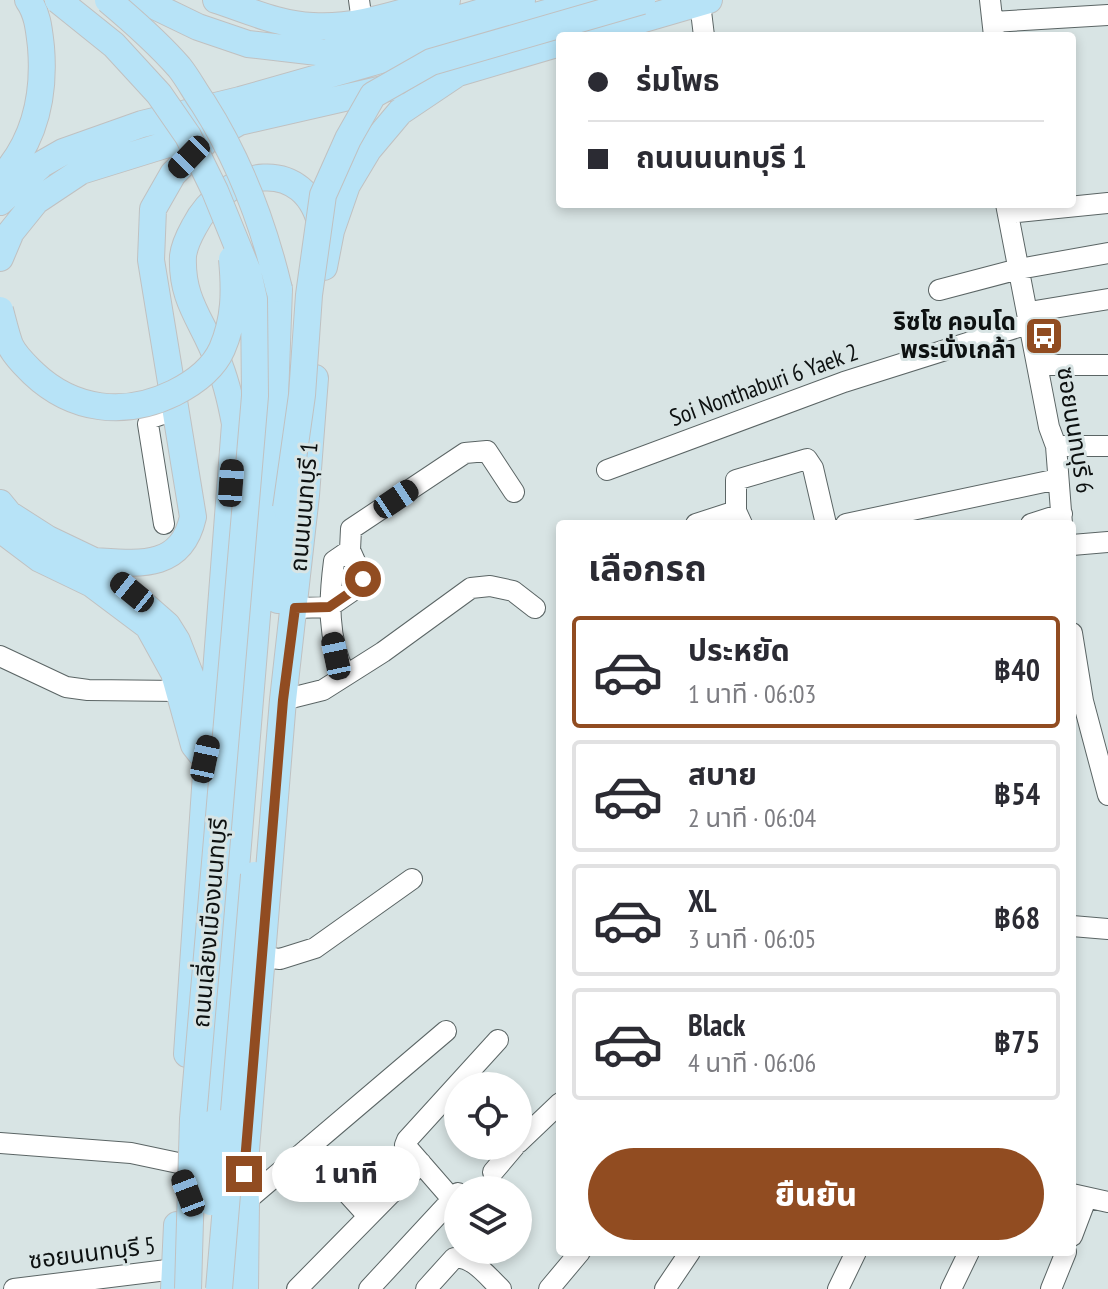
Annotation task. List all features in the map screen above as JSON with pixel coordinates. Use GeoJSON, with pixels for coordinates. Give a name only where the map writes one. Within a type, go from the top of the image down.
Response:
{"type":"FeatureCollection","features":[{"type":"Feature","properties":{"kind":"main road"},"geometry":{"type":"LineString","coordinates":[[0,179],[13,165],[39,112],[44,76],[35,10],[28,0]]}},
{"type":"Feature","properties":{"kind":"main road","name":"ถนนเลี่ยงเมืองนนทบุรี"},"geometry":{"type":"LineString","coordinates":[[58,0],[114,45],[159,94],[188,136],[230,224],[248,272],[254,299],[255,396],[179,1282]]}},
{"type":"Feature","properties":{"kind":"main road"},"geometry":{"type":"LineString","coordinates":[[108,0],[180,69],[215,122],[244,176],[268,241],[291,349],[294,398],[286,508],[219,1289]]}},
{"type":"Feature","properties":{"kind":"main road"},"geometry":{"type":"LineString","coordinates":[[142,0],[198,27],[248,44],[326,53],[368,39],[434,26],[522,0]]}},
{"type":"Feature","properties":{"kind":"main road"},"geometry":{"type":"LineString","coordinates":[[216,0],[291,24],[315,27],[360,11],[447,0]]}},
{"type":"Feature","properties":{"kind":"main road"},"geometry":{"type":"LineString","coordinates":[[0,202],[42,164],[63,152],[142,124],[240,100],[592,0]]}},
{"type":"Feature","properties":{"kind":"main road"},"geometry":{"type":"LineString","coordinates":[[286,508],[302,395],[309,295],[323,195],[348,139],[373,95],[431,62],[644,1]]}},
{"type":"Feature","properties":{"kind":"main road"},"geometry":{"type":"LineString","coordinates":[[599,32],[705,2]]}},
{"type":"Feature","properties":{"kind":"main road","name":"ถนนนนทบุรี 1"},"geometry":{"type":"LineString","coordinates":[[245,1289],[244,1174],[283,700],[295,608],[325,257],[347,185],[368,150],[400,112],[458,73],[556,44]]}},
{"type":"Feature","properties":{"kind":"main road"},"geometry":{"type":"LineString","coordinates":[[0,258],[11,232],[36,201],[81,171],[239,122],[458,73]]}},
{"type":"Feature","properties":{"kind":"main road"},"geometry":{"type":"LineString","coordinates":[[94,561],[122,563],[172,555],[182,546],[189,533],[193,517],[151,260],[153,209],[173,174],[206,141],[239,122]]}},
{"type":"Feature","properties":{"kind":"main road"},"geometry":{"type":"LineString","coordinates":[[179,1282],[181,1168],[205,759],[214,717],[235,424],[217,357],[187,298],[183,254],[200,215],[228,188],[253,177],[280,177],[302,191],[316,205],[325,257]]}},
{"type":"Feature","properties":{"kind":"main road"},"geometry":{"type":"LineString","coordinates":[[0,310],[11,347],[41,381],[62,395],[85,405],[109,409],[163,398],[194,383],[221,352],[234,313],[230,224]]}},
{"type":"Feature","properties":{"kind":"main road","name":"ถนนเลี่ยงเมืองนนทบุรี"},"geometry":{"type":"LineString","coordinates":[[208,1289],[215,1122],[275,398],[279,289]]}},
{"type":"Feature","properties":{"kind":"main road"},"geometry":{"type":"LineString","coordinates":[[0,503],[9,514],[48,539],[94,561],[167,625],[177,641],[211,728]]}},
{"type":"Feature","properties":{"kind":"main road"},"geometry":{"type":"LineString","coordinates":[[0,529],[40,559],[92,584],[148,626],[174,673],[194,745],[205,759]]}},
{"type":"Feature","properties":{"kind":"main road"},"geometry":{"type":"LineString","coordinates":[[181,1168],[188,1193],[208,1203],[224,1198],[244,1174]]}},
{"type":"Feature","properties":{"kind":"street"},"geometry":{"type":"LineString","coordinates":[[990,0],[993,29],[1108,15]]}},
{"type":"Feature","properties":{"kind":"street"},"geometry":{"type":"LineString","coordinates":[[704,32],[705,2]]}},
{"type":"Feature","properties":{"kind":"street"},"geometry":{"type":"LineString","coordinates":[[1076,205],[1108,203]]}},
{"type":"Feature","properties":{"kind":"street","name":"ซอยนนทบุรี 6"},"geometry":{"type":"LineString","coordinates":[[1008,208],[1049,427],[1056,446],[1062,519]]}},
{"type":"Feature","properties":{"kind":"street"},"geometry":{"type":"LineString","coordinates":[[939,290],[1019,269],[1108,253]]}},
{"type":"Feature","properties":{"kind":"street","name":"Soi Nonthaburi 6 Yaek 2"},"geometry":{"type":"LineString","coordinates":[[607,470],[844,382],[1030,318],[1108,299]]}},
{"type":"Feature","properties":{"kind":"street"},"geometry":{"type":"LineString","coordinates":[[1039,365],[1108,365]]}},
{"type":"Feature","properties":{"kind":"street"},"geometry":{"type":"LineString","coordinates":[[164,524],[148,424],[156,416],[177,409]]}},
{"type":"Feature","properties":{"kind":"street"},"geometry":{"type":"LineString","coordinates":[[1056,446],[1108,446]]}},
{"type":"Feature","properties":{"kind":"street"},"geometry":{"type":"LineString","coordinates":[[295,608],[329,607],[361,585],[363,579],[350,550],[351,529],[465,453],[487,451],[514,492]]}},
{"type":"Feature","properties":{"kind":"street"},"geometry":{"type":"LineString","coordinates":[[739,517],[736,480],[807,459],[813,468],[825,520]]}},
{"type":"Feature","properties":{"kind":"street"},"geometry":{"type":"LineString","coordinates":[[865,520],[1058,479]]}},
{"type":"Feature","properties":{"kind":"street"},"geometry":{"type":"LineString","coordinates":[[1076,545],[1108,542]]}},
{"type":"Feature","properties":{"kind":"street"},"geometry":{"type":"LineString","coordinates":[[345,674],[336,656],[329,607],[334,561],[350,550]]}},
{"type":"Feature","properties":{"kind":"street"},"geometry":{"type":"LineString","coordinates":[[283,700],[323,690],[383,652],[471,588],[490,586],[513,591],[535,608]]}},
{"type":"Feature","properties":{"kind":"street"},"geometry":{"type":"LineString","coordinates":[[0,656],[66,687],[179,691]]}},
{"type":"Feature","properties":{"kind":"street"},"geometry":{"type":"LineString","coordinates":[[1076,674],[1101,742],[1108,795]]}},
{"type":"Feature","properties":{"kind":"street"},"geometry":{"type":"LineString","coordinates":[[262,957],[280,959],[315,948],[412,879]]}},
{"type":"Feature","properties":{"kind":"street"},"geometry":{"type":"LineString","coordinates":[[1076,926],[1108,929]]}},
{"type":"Feature","properties":{"kind":"street"},"geometry":{"type":"LineString","coordinates":[[246,1201],[446,1031]]}},
{"type":"Feature","properties":{"kind":"street"},"geometry":{"type":"LineString","coordinates":[[444,1185],[407,1149],[407,1140],[498,1040]]}},
{"type":"Feature","properties":{"kind":"street"},"geometry":{"type":"LineString","coordinates":[[532,1130],[556,1107]]}},
{"type":"Feature","properties":{"kind":"street"},"geometry":{"type":"LineString","coordinates":[[0,1143],[131,1153],[181,1168]]}},
{"type":"Feature","properties":{"kind":"street"},"geometry":{"type":"LineString","coordinates":[[307,1149],[368,1216]]}},
{"type":"Feature","properties":{"kind":"street"},"geometry":{"type":"LineString","coordinates":[[493,1172],[503,1160]]}},
{"type":"Feature","properties":{"kind":"street"},"geometry":{"type":"LineString","coordinates":[[297,1289],[421,1163]]}},
{"type":"Feature","properties":{"kind":"street"},"geometry":{"type":"LineString","coordinates":[[1079,1196],[1108,1202]]}},
{"type":"Feature","properties":{"kind":"street"},"geometry":{"type":"LineString","coordinates":[[369,1289],[444,1208]]}},
{"type":"Feature","properties":{"kind":"street"},"geometry":{"type":"LineString","coordinates":[[549,1289],[577,1256]]}},
{"type":"Feature","properties":{"kind":"street"},"geometry":{"type":"LineString","coordinates":[[665,1289],[687,1256]]}},
{"type":"Feature","properties":{"kind":"street"},"geometry":{"type":"LineString","coordinates":[[838,1289],[854,1256]]}},
{"type":"Feature","properties":{"kind":"street"},"geometry":{"type":"LineString","coordinates":[[951,1289],[967,1256]]}},
{"type":"Feature","properties":{"kind":"street"},"geometry":{"type":"LineString","coordinates":[[1051,1289],[1064,1256]]}},
{"type":"Feature","properties":{"kind":"street"},"geometry":{"type":"LineString","coordinates":[[426,1289],[454,1258],[461,1257],[468,1259],[501,1289]]}},
{"type":"Feature","properties":{"kind":"street","name":"ซอยนนทบุรี 5"},"geometry":{"type":"LineString","coordinates":[[14,1289],[179,1282]]}},
{"type":"Feature","properties":{"kind":"place","name":"ริซโซ คอนโด พระนั่งเกล้า"},"geometry":{"type":"Point","coordinates":[1044,336]}},
{"type":"Feature","properties":{"kind":"route"},"geometry":{"type":"LineString","coordinates":[[244,1174],[283,700],[295,608],[329,607],[361,585],[363,579]]}}]}
